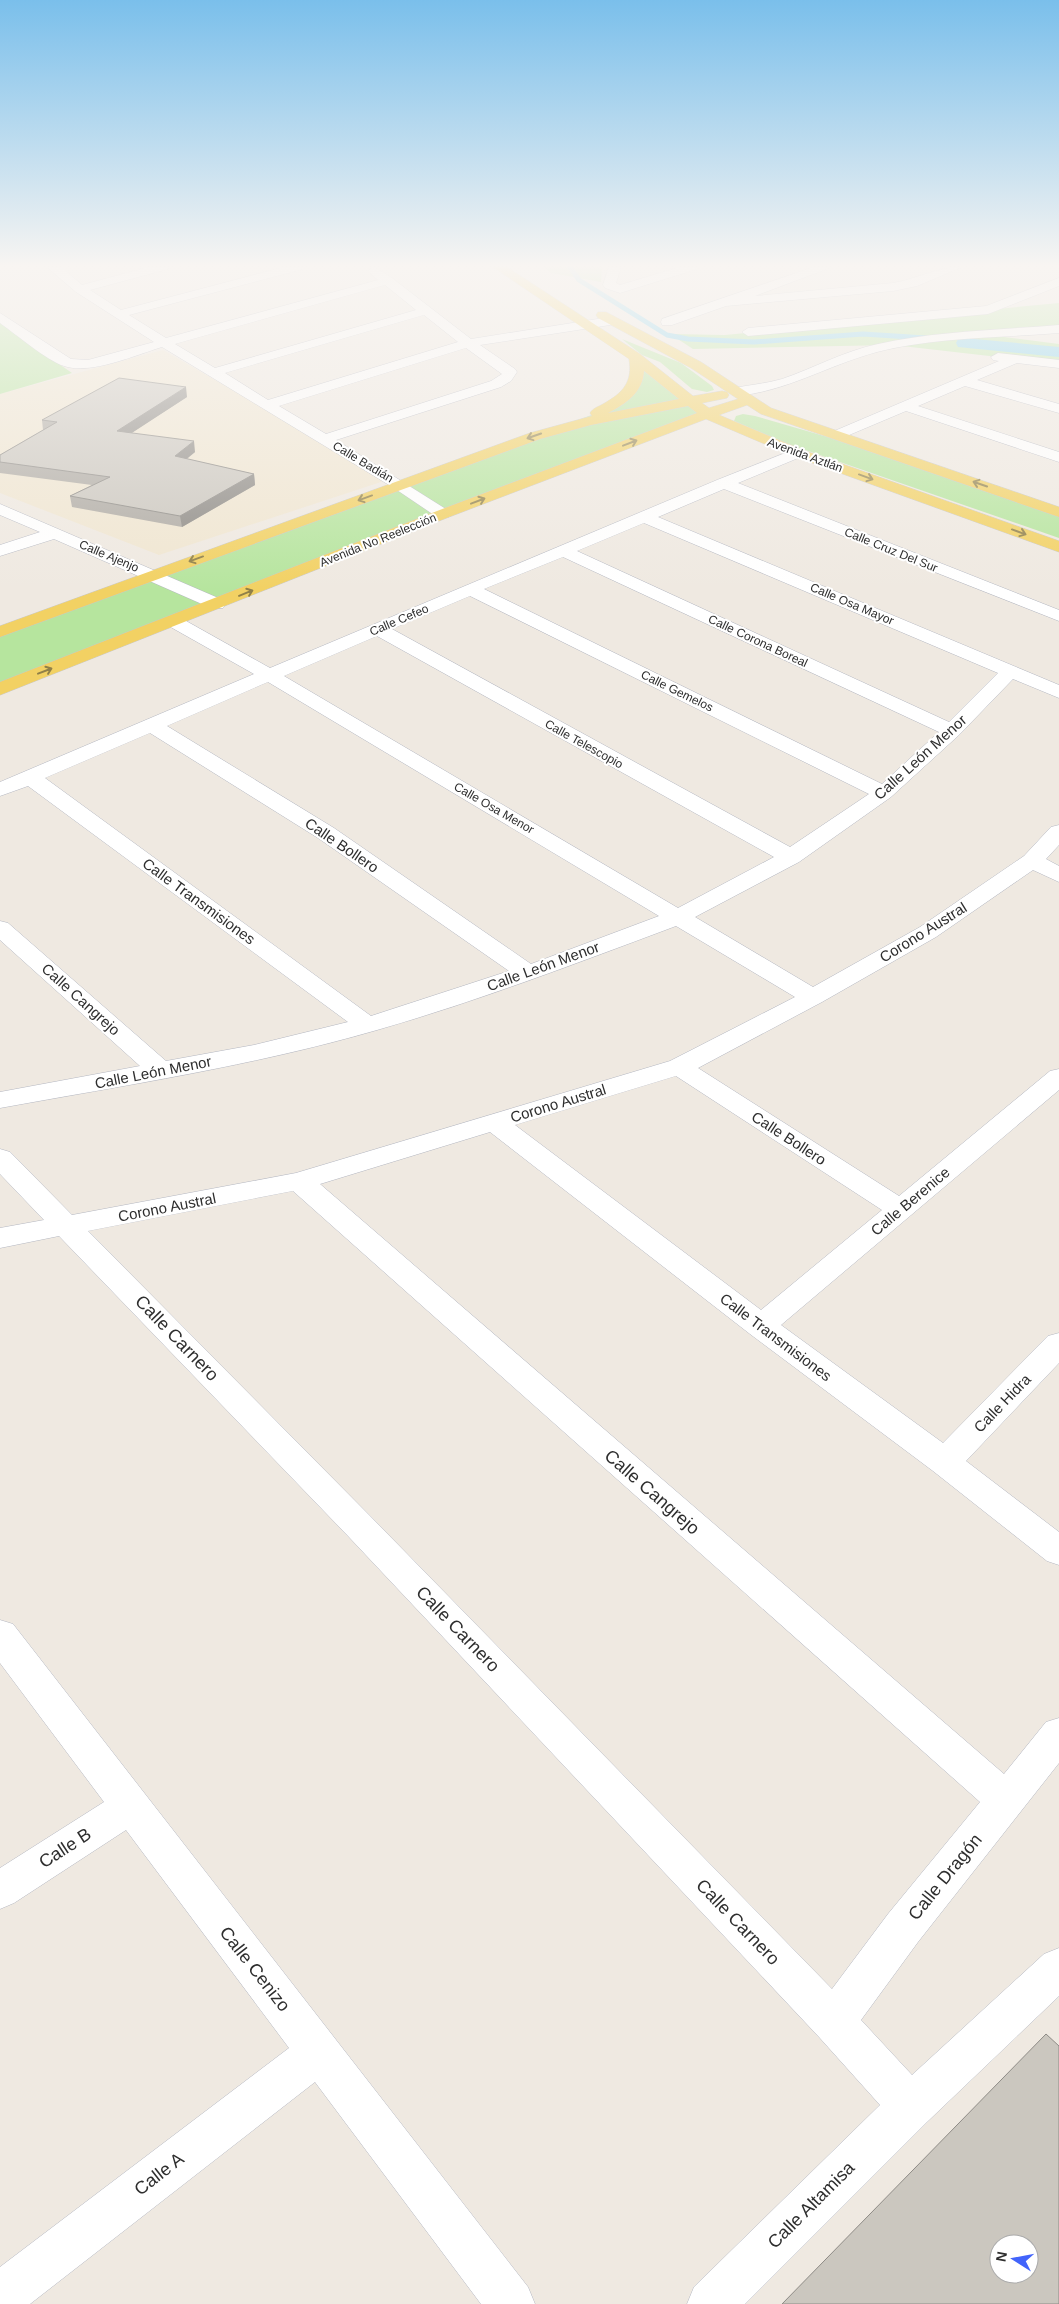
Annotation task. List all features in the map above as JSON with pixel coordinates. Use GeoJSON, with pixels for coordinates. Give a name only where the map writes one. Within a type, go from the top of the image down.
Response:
{"type":"FeatureCollection","features":[{"type":"Feature","properties":{"kind":"main road"},"geometry":{"type":"LineString","coordinates":[[563,427],[620,401],[638,380],[637,375]]}},
{"type":"Feature","properties":{"kind":"main road","name":"Avenida Aztlán"},"geometry":{"type":"LineString","coordinates":[[657,375],[707,414],[740,430],[1059,547]]}},
{"type":"Feature","properties":{"kind":"main road","name":"Avenida Aztlán"},"geometry":{"type":"LineString","coordinates":[[711,375],[746,395],[766,411],[1059,512]]}},
{"type":"Feature","properties":{"kind":"main road","name":"Avenida No Reelección"},"geometry":{"type":"LineString","coordinates":[[0,632],[563,427],[690,400],[746,395]]}},
{"type":"Feature","properties":{"kind":"main road","name":"Avenida No Reelección"},"geometry":{"type":"LineString","coordinates":[[0,689],[443,514],[707,414],[746,395]]}},
{"type":"Feature","properties":{"kind":"street","name":"Calle Badián"},"geometry":{"type":"LineString","coordinates":[[220,375],[266,405],[400,485],[443,514]]}},
{"type":"Feature","properties":{"kind":"street"},"geometry":{"type":"LineString","coordinates":[[266,405],[365,375]]}},
{"type":"Feature","properties":{"kind":"street"},"geometry":{"type":"LineString","coordinates":[[325,439],[485,387],[509,375]]}},
{"type":"Feature","properties":{"kind":"street","name":"Avenida No Reelección"},"geometry":{"type":"LineString","coordinates":[[746,395],[802,375]]}},
{"type":"Feature","properties":{"kind":"street"},"geometry":{"type":"LineString","coordinates":[[837,435],[980,375]]}},
{"type":"Feature","properties":{"kind":"street"},"geometry":{"type":"LineString","coordinates":[[965,381],[1059,409]]}},
{"type":"Feature","properties":{"kind":"street"},"geometry":{"type":"LineString","coordinates":[[905,406],[1059,456]]}},
{"type":"Feature","properties":{"kind":"street","name":"Calle Cefeo"},"geometry":{"type":"LineString","coordinates":[[0,790],[269,674],[798,452]]}},
{"type":"Feature","properties":{"kind":"street","name":"Calle Cruz Del Sur"},"geometry":{"type":"LineString","coordinates":[[723,483],[1059,616]]}},
{"type":"Feature","properties":{"kind":"street","name":"Calle Ajenjo"},"geometry":{"type":"LineString","coordinates":[[0,510],[217,604]]}},
{"type":"Feature","properties":{"kind":"street","name":"Calle Osa Mayor"},"geometry":{"type":"LineString","coordinates":[[645,517],[1059,692]]}},
{"type":"Feature","properties":{"kind":"street"},"geometry":{"type":"LineString","coordinates":[[0,551],[54,533]]}},
{"type":"Feature","properties":{"kind":"street","name":"Calle Corona Boreal"},"geometry":{"type":"LineString","coordinates":[[564,551],[952,731]]}},
{"type":"Feature","properties":{"kind":"street","name":"Calle Gemelos"},"geometry":{"type":"LineString","coordinates":[[470,589],[884,793]]}},
{"type":"Feature","properties":{"kind":"street","name":"Calle Osa Menor"},"geometry":{"type":"LineString","coordinates":[[173,621],[269,674],[814,997]]}},
{"type":"Feature","properties":{"kind":"street","name":"Calle Telescopio"},"geometry":{"type":"LineString","coordinates":[[378,629],[791,857]]}},
{"type":"Feature","properties":{"kind":"street","name":"Calle León Menor"},"geometry":{"type":"LineString","coordinates":[[0,1100],[254,1053],[368,1025],[528,973],[678,917],[791,857],[884,793],[952,731],[1010,671]]}},
{"type":"Feature","properties":{"kind":"street","name":"Calle Bollero"},"geometry":{"type":"LineString","coordinates":[[151,725],[326,833],[528,973]]}},
{"type":"Feature","properties":{"kind":"street","name":"Calle Transmisiones"},"geometry":{"type":"LineString","coordinates":[[30,777],[368,1025]]}},
{"type":"Feature","properties":{"kind":"street","name":"Corono Austral"},"geometry":{"type":"LineString","coordinates":[[0,1238],[299,1181],[679,1067],[814,997],[928,932],[1032,861],[1059,832]]}},
{"type":"Feature","properties":{"kind":"street"},"geometry":{"type":"LineString","coordinates":[[1032,861],[1059,875]]}},
{"type":"Feature","properties":{"kind":"street","name":"Calle Cangrejo"},"geometry":{"type":"LineString","coordinates":[[0,928],[161,1071]]}},
{"type":"Feature","properties":{"kind":"street","name":"Calle Bollero"},"geometry":{"type":"LineString","coordinates":[[679,1067],[900,1208]]}},
{"type":"Feature","properties":{"kind":"street","name":"Calle Berenice"},"geometry":{"type":"LineString","coordinates":[[761,1326],[1059,1077]]}},
{"type":"Feature","properties":{"kind":"street","name":"Calle Transmisiones"},"geometry":{"type":"LineString","coordinates":[[494,1122],[761,1326],[945,1462],[1059,1551]]}},
{"type":"Feature","properties":{"kind":"street","name":"Calle Carnero"},"geometry":{"type":"LineString","coordinates":[[0,1158],[367,1534],[834,2022],[911,2106]]}},
{"type":"Feature","properties":{"kind":"street","name":"Calle Cangrejo"},"geometry":{"type":"LineString","coordinates":[[299,1181],[1007,1801]]}},
{"type":"Feature","properties":{"kind":"street","name":"Calle Hidra"},"geometry":{"type":"LineString","coordinates":[[945,1462],[1059,1344]]}},
{"type":"Feature","properties":{"kind":"street","name":"Calle Cenizo"},"geometry":{"type":"LineString","coordinates":[[0,1635],[511,2304]]}},
{"type":"Feature","properties":{"kind":"street","name":"Calle Dragón"},"geometry":{"type":"LineString","coordinates":[[834,2022],[903,1928],[1059,1734]]}},
{"type":"Feature","properties":{"kind":"street","name":"Calle B"},"geometry":{"type":"LineString","coordinates":[[0,1890],[129,1806]]}},
{"type":"Feature","properties":{"kind":"street","name":"Calle Altamisa"},"geometry":{"type":"LineString","coordinates":[[712,2304],[911,2106],[1059,1968]]}},
{"type":"Feature","properties":{"kind":"street","name":"Calle A"},"geometry":{"type":"LineString","coordinates":[[0,2297],[319,2052]]}},
{"type":"Feature","properties":{"kind":"shaded area"},"geometry":{"type":"Polygon","coordinates":[[[72,375],[206,375],[347,456],[384,481],[159,555],[0,493],[0,394],[72,375]]]}},
{"type":"Feature","properties":{"kind":"green space"},"geometry":{"type":"Polygon","coordinates":[[[0,375],[67,375],[0,394],[0,375]]]}},
{"type":"Feature","properties":{"kind":"green space"},"geometry":{"type":"Polygon","coordinates":[[[633,375],[657,375],[707,414],[0,691],[0,631],[597,413],[632,389],[633,375]]]}},
{"type":"Feature","properties":{"kind":"green space"},"geometry":{"type":"Polygon","coordinates":[[[675,375],[697,375],[712,386],[714,390],[707,392],[692,389],[675,375]]]}},
{"type":"Feature","properties":{"kind":"green space"},"geometry":{"type":"Polygon","coordinates":[[[743,414],[845,442],[1059,515],[1059,538],[788,444],[734,421],[736,416],[743,414]]]}},
{"type":"Feature","properties":{"kind":"building"},"geometry":{"type":"Polygon","coordinates":[[[119,378],[186,387],[117,431],[194,441],[175,456],[254,474],[180,516],[70,496],[110,477],[0,462],[0,455],[57,422],[42,420],[119,378]]]}},
{"type":"Feature","properties":{"kind":"building"},"geometry":{"type":"Polygon","coordinates":[[[1046,2034],[1059,2046],[1059,2304],[782,2304],[1046,2034]]]}}]}
